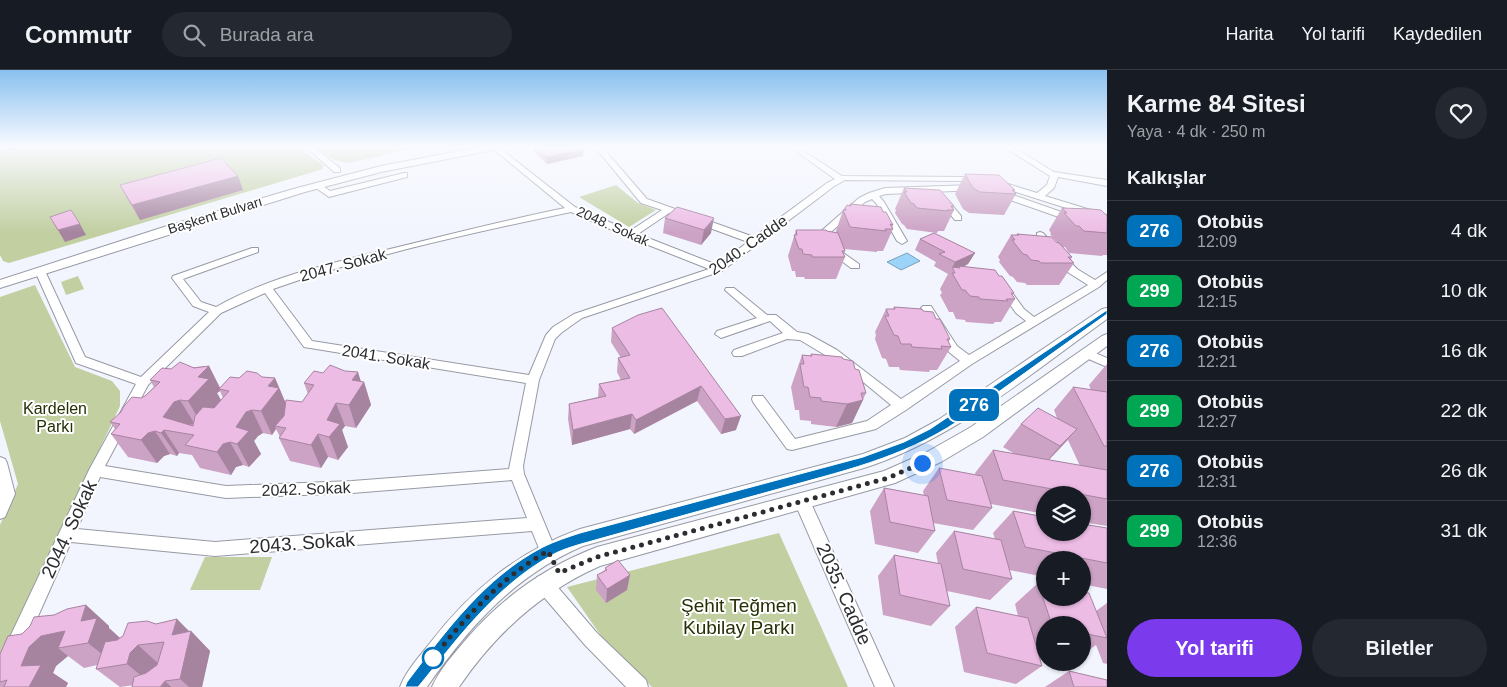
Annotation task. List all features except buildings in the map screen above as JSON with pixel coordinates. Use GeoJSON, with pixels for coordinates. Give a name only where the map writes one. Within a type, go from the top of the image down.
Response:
{"type":"FeatureCollection","features":[{"type":"Feature","properties":{"kind":"main road","name":"Başkent Bulvarı"},"geometry":{"type":"LineString","coordinates":[[0,273],[195,210],[317,176]]}},
{"type":"Feature","properties":{"kind":"main road","name":"Başkent Bulvarı"},"geometry":{"type":"LineString","coordinates":[[0,284],[150,235],[353,176]]}},
{"type":"Feature","properties":{"kind":"main road"},"geometry":{"type":"LineString","coordinates":[[412,687],[457,628],[486,598],[511,576],[548,551],[580,538],[864,461],[908,445],[934,432],[955,418],[1107,312]]}},
{"type":"Feature","properties":{"kind":"main road"},"geometry":{"type":"LineString","coordinates":[[444,687],[482,638],[510,610],[551,578],[597,557],[888,478],[934,457],[977,432],[1107,339]]}},
{"type":"Feature","properties":{"kind":"main road"},"geometry":{"type":"LineString","coordinates":[[548,551],[551,578]]}},
{"type":"Feature","properties":{"kind":"street"},"geometry":{"type":"LineString","coordinates":[[317,186],[329,194],[401,176]]}},
{"type":"Feature","properties":{"kind":"street","name":"2048. Sokak"},"geometry":{"type":"LineString","coordinates":[[531,176],[572,209],[631,235],[718,268]]}},
{"type":"Feature","properties":{"kind":"street"},"geometry":{"type":"LineString","coordinates":[[623,176],[642,199],[756,241]]}},
{"type":"Feature","properties":{"kind":"street"},"geometry":{"type":"LineString","coordinates":[[836,176],[841,179]]}},
{"type":"Feature","properties":{"kind":"street"},"geometry":{"type":"LineString","coordinates":[[1039,196],[1051,186],[1054,176]]}},
{"type":"Feature","properties":{"kind":"street"},"geometry":{"type":"LineString","coordinates":[[1064,176],[1107,184]]}},
{"type":"Feature","properties":{"kind":"street","name":"2040. Cadde"},"geometry":{"type":"LineString","coordinates":[[548,551],[517,474],[517,458],[533,380],[550,338],[566,323],[592,311],[704,275],[718,268],[830,185],[841,179],[859,177],[983,180],[1002,184],[1107,218]]}},
{"type":"Feature","properties":{"kind":"street"},"geometry":{"type":"LineString","coordinates":[[874,197],[885,190],[934,190],[959,187],[986,190],[1107,230]]}},
{"type":"Feature","properties":{"kind":"street"},"geometry":{"type":"LineString","coordinates":[[934,190],[958,218]]}},
{"type":"Feature","properties":{"kind":"street"},"geometry":{"type":"LineString","coordinates":[[874,197],[880,202],[902,241]]}},
{"type":"Feature","properties":{"kind":"street"},"geometry":{"type":"LineString","coordinates":[[855,266],[817,239],[862,200],[874,197],[916,199]]}},
{"type":"Feature","properties":{"kind":"street"},"geometry":{"type":"LineString","coordinates":[[1039,208],[1055,201]]}},
{"type":"Feature","properties":{"kind":"street"},"geometry":{"type":"LineString","coordinates":[[1049,212],[1055,201]]}},
{"type":"Feature","properties":{"kind":"street","name":"2047. Sokak"},"geometry":{"type":"LineString","coordinates":[[143,382],[217,311],[267,288],[322,269],[510,222],[572,209]]}},
{"type":"Feature","properties":{"kind":"street"},"geometry":{"type":"LineString","coordinates":[[631,235],[668,210]]}},
{"type":"Feature","properties":{"kind":"street"},"geometry":{"type":"LineString","coordinates":[[842,218],[859,219]]}},
{"type":"Feature","properties":{"kind":"street"},"geometry":{"type":"LineString","coordinates":[[1040,235],[1077,275],[1095,285]]}},
{"type":"Feature","properties":{"kind":"street"},"geometry":{"type":"LineString","coordinates":[[217,311],[203,307],[192,300],[177,278],[255,250]]}},
{"type":"Feature","properties":{"kind":"street"},"geometry":{"type":"LineString","coordinates":[[40,271],[80,360],[143,382]]}},
{"type":"Feature","properties":{"kind":"street"},"geometry":{"type":"LineString","coordinates":[[758,399],[792,445],[871,425],[968,361],[1095,285],[1107,275]]}},
{"type":"Feature","properties":{"kind":"street"},"geometry":{"type":"LineString","coordinates":[[999,283],[1020,311],[1034,322]]}},
{"type":"Feature","properties":{"kind":"street","name":"2041. Sokak"},"geometry":{"type":"LineString","coordinates":[[267,288],[308,344],[533,380]]}},
{"type":"Feature","properties":{"kind":"street"},"geometry":{"type":"LineString","coordinates":[[730,290],[765,320]]}},
{"type":"Feature","properties":{"kind":"street"},"geometry":{"type":"LineString","coordinates":[[927,308],[953,349],[968,361]]}},
{"type":"Feature","properties":{"kind":"street"},"geometry":{"type":"LineString","coordinates":[[721,334],[772,317],[793,335]]}},
{"type":"Feature","properties":{"kind":"street"},"geometry":{"type":"LineString","coordinates":[[738,353],[793,335],[804,337],[836,355],[886,392],[901,407]]}},
{"type":"Feature","properties":{"kind":"street"},"geometry":{"type":"LineString","coordinates":[[1088,354],[1107,364]]}},
{"type":"Feature","properties":{"kind":"street","name":"2044. Sokak"},"geometry":{"type":"LineString","coordinates":[[0,679],[96,470],[143,382]]}},
{"type":"Feature","properties":{"kind":"street"},"geometry":{"type":"LineString","coordinates":[[0,463],[6,501],[0,512]]}},
{"type":"Feature","properties":{"kind":"street","name":"2042. Sokak"},"geometry":{"type":"LineString","coordinates":[[96,470],[226,492],[352,487],[517,474]]}},
{"type":"Feature","properties":{"kind":"street","name":"2035. Cadde"},"geometry":{"type":"LineString","coordinates":[[802,501],[885,687]]}},
{"type":"Feature","properties":{"kind":"street","name":"2043. Sokak"},"geometry":{"type":"LineString","coordinates":[[66,535],[215,549],[537,524]]}},
{"type":"Feature","properties":{"kind":"street"},"geometry":{"type":"LineString","coordinates":[[551,578],[592,639],[639,687]]}},
{"type":"Feature","properties":{"kind":"green space"},"geometry":{"type":"Polygon","coordinates":[[[0,176],[300,176],[9,263],[3,261],[0,255],[0,176]]]}},
{"type":"Feature","properties":{"kind":"green space"},"geometry":{"type":"Polygon","coordinates":[[[616,185],[638,203],[656,210],[629,227],[579,197],[616,185]]]}},
{"type":"Feature","properties":{"kind":"green space"},"geometry":{"type":"Polygon","coordinates":[[[78,276],[84,289],[66,295],[61,282],[78,276]]]}},
{"type":"Feature","properties":{"kind":"green space","name":"Kardelen Parkı"},"geometry":{"type":"Polygon","coordinates":[[[35,285],[75,367],[112,381],[120,391],[120,406],[0,659],[0,525],[18,484],[0,421],[0,297],[35,285]]]}},
{"type":"Feature","properties":{"kind":"green space","name":"Şehit Teğmen Kubilay Parkı"},"geometry":{"type":"Polygon","coordinates":[[[779,533],[848,687],[652,687],[606,643],[567,587],[779,533]]]}},
{"type":"Feature","properties":{"kind":"green space"},"geometry":{"type":"Polygon","coordinates":[[[205,557],[272,557],[260,590],[190,590],[205,557]]]}},
{"type":"Feature","properties":{"kind":"water"},"geometry":{"type":"Polygon","coordinates":[[[907,253],[920,261],[901,270],[887,262],[907,253]]]}},
{"type":"Feature","properties":{"kind":"bus line","name":"276"},"geometry":{"type":"LineString","coordinates":[[413,687],[427,665],[457,628],[486,598],[505,580],[548,551],[580,538],[864,461],[908,445],[934,432],[955,418],[1107,312]]}},
{"type":"Feature","properties":{"kind":"route"},"geometry":{"type":"LineString","coordinates":[[433,658],[457,628],[505,580],[548,551],[559,573],[597,557],[888,478],[922,463]]}}]}
